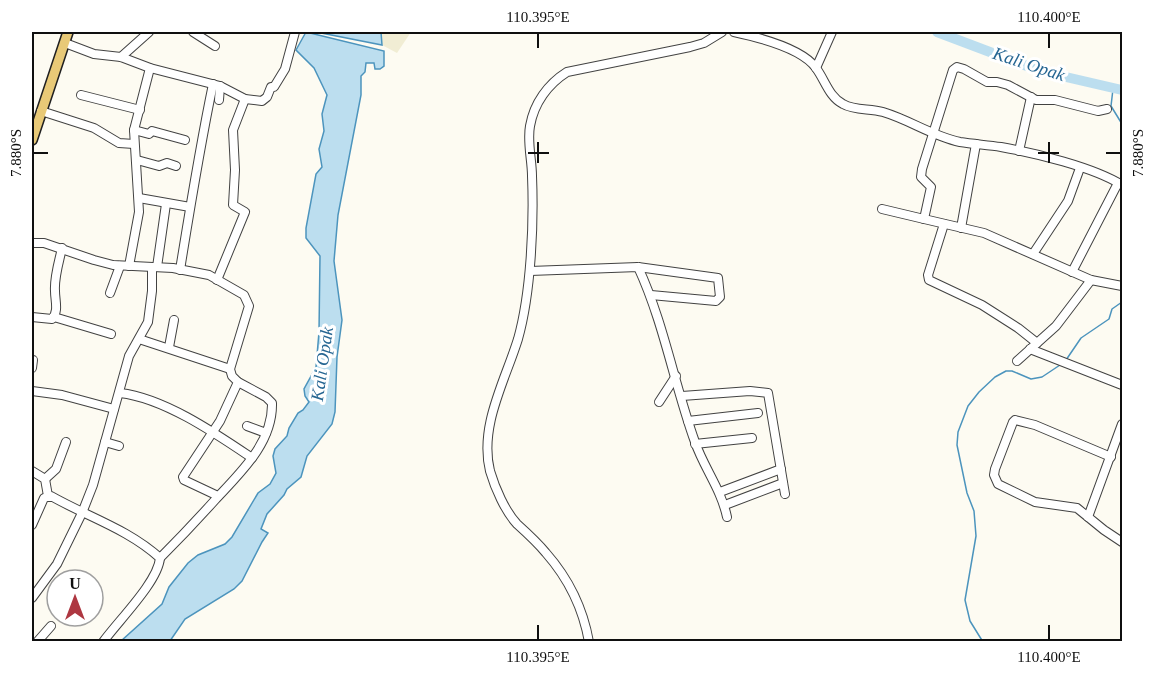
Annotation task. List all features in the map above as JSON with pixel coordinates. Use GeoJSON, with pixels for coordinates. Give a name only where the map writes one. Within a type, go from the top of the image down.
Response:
{"type":"FeatureCollection","features":[{"type":"Feature","properties":{"kind":"main road"},"geometry":{"type":"LineString","coordinates":[[32,140],[68,32]]}},
{"type":"Feature","properties":{"kind":"street"},"geometry":{"type":"LineString","coordinates":[[121,57],[149,32]]}},
{"type":"Feature","properties":{"kind":"street"},"geometry":{"type":"LineString","coordinates":[[193,32],[215,46]]}},
{"type":"Feature","properties":{"kind":"street"},"geometry":{"type":"LineString","coordinates":[[64,43],[94,54],[121,57],[150,68],[216,85],[245,99],[264,101],[271,87],[274,87],[285,69],[295,32]]}},
{"type":"Feature","properties":{"kind":"street"},"geometry":{"type":"LineString","coordinates":[[589,642],[574,592],[546,552],[516,522],[496,486],[489,463],[488,443],[492,412],[518,337],[530,271],[532,177],[529,127],[539,99],[567,72],[690,47],[704,43],[722,32]]}},
{"type":"Feature","properties":{"kind":"street"},"geometry":{"type":"LineString","coordinates":[[734,32],[790,50],[807,59],[816,68],[835,99],[842,104],[884,112],[932,134],[961,142],[1019,151],[1104,174],[1120,184],[1072,272]]}},
{"type":"Feature","properties":{"kind":"street"},"geometry":{"type":"LineString","coordinates":[[816,68],[832,32]]}},
{"type":"Feature","properties":{"kind":"street"},"geometry":{"type":"LineString","coordinates":[[924,219],[932,187],[922,179],[921,173],[953,70],[957,67],[982,80],[997,82],[1039,100],[1051,99],[1098,111],[1107,109]]}},
{"type":"Feature","properties":{"kind":"street"},"geometry":{"type":"LineString","coordinates":[[110,293],[125,266],[138,225],[139,198],[134,130],[150,68]]}},
{"type":"Feature","properties":{"kind":"street"},"geometry":{"type":"LineString","coordinates":[[216,85],[219,100]]}},
{"type":"Feature","properties":{"kind":"street"},"geometry":{"type":"LineString","coordinates":[[180,270],[190,207],[216,85]]}},
{"type":"Feature","properties":{"kind":"street"},"geometry":{"type":"LineString","coordinates":[[81,95],[140,110]]}},
{"type":"Feature","properties":{"kind":"street"},"geometry":{"type":"LineString","coordinates":[[1019,151],[1031,97]]}},
{"type":"Feature","properties":{"kind":"street"},"geometry":{"type":"LineString","coordinates":[[217,280],[244,213],[243,210],[232,205],[232,202],[235,180],[233,130],[245,99]]}},
{"type":"Feature","properties":{"kind":"street"},"geometry":{"type":"LineString","coordinates":[[41,111],[94,128],[119,142],[134,144]]}},
{"type":"Feature","properties":{"kind":"street"},"geometry":{"type":"LineString","coordinates":[[134,130],[149,134],[152,131],[185,140]]}},
{"type":"Feature","properties":{"kind":"street"},"geometry":{"type":"LineString","coordinates":[[961,228],[976,144]]}},
{"type":"Feature","properties":{"kind":"street"},"geometry":{"type":"LineString","coordinates":[[137,160],[159,166],[165,163],[176,166]]}},
{"type":"Feature","properties":{"kind":"street"},"geometry":{"type":"LineString","coordinates":[[1033,254],[1068,201],[1080,168]]}},
{"type":"Feature","properties":{"kind":"street"},"geometry":{"type":"LineString","coordinates":[[139,198],[190,207]]}},
{"type":"Feature","properties":{"kind":"street"},"geometry":{"type":"LineString","coordinates":[[32,598],[57,564],[93,485],[129,356],[148,322],[154,267],[166,204]]}},
{"type":"Feature","properties":{"kind":"street"},"geometry":{"type":"LineString","coordinates":[[882,209],[984,233],[1091,280],[1122,286]]}},
{"type":"Feature","properties":{"kind":"street"},"geometry":{"type":"LineString","coordinates":[[944,224],[928,275],[929,280],[982,305],[1018,328],[1034,346],[1122,385]]}},
{"type":"Feature","properties":{"kind":"street"},"geometry":{"type":"LineString","coordinates":[[32,243],[44,243],[94,260],[125,266],[154,267],[209,275],[244,294],[249,306],[230,369],[232,376],[238,382],[266,397],[272,403],[270,423],[252,458],[160,558],[160,564],[146,588],[103,642]]}},
{"type":"Feature","properties":{"kind":"street"},"geometry":{"type":"LineString","coordinates":[[54,317],[57,302],[55,291],[62,248]]}},
{"type":"Feature","properties":{"kind":"street"},"geometry":{"type":"LineString","coordinates":[[530,271],[638,267],[718,278],[720,297],[716,301],[651,295]]}},
{"type":"Feature","properties":{"kind":"street"},"geometry":{"type":"LineString","coordinates":[[638,267],[651,295],[695,444],[720,492],[727,517]]}},
{"type":"Feature","properties":{"kind":"street"},"geometry":{"type":"LineString","coordinates":[[1017,361],[1060,321],[1091,280]]}},
{"type":"Feature","properties":{"kind":"street"},"geometry":{"type":"LineString","coordinates":[[32,317],[54,317],[111,334]]}},
{"type":"Feature","properties":{"kind":"street"},"geometry":{"type":"LineString","coordinates":[[169,347],[174,320]]}},
{"type":"Feature","properties":{"kind":"street"},"geometry":{"type":"LineString","coordinates":[[139,339],[230,369]]}},
{"type":"Feature","properties":{"kind":"street"},"geometry":{"type":"LineString","coordinates":[[659,402],[675,376]]}},
{"type":"Feature","properties":{"kind":"street"},"geometry":{"type":"LineString","coordinates":[[218,496],[184,480],[183,477],[213,433],[238,382]]}},
{"type":"Feature","properties":{"kind":"street"},"geometry":{"type":"LineString","coordinates":[[32,391],[62,395],[114,409]]}},
{"type":"Feature","properties":{"kind":"street"},"geometry":{"type":"LineString","coordinates":[[682,396],[750,391],[768,393],[785,494]]}},
{"type":"Feature","properties":{"kind":"street"},"geometry":{"type":"LineString","coordinates":[[120,393],[143,397],[180,415],[252,458]]}},
{"type":"Feature","properties":{"kind":"street"},"geometry":{"type":"LineString","coordinates":[[688,421],[758,412]]}},
{"type":"Feature","properties":{"kind":"street"},"geometry":{"type":"LineString","coordinates":[[1112,457],[1035,425],[1017,420],[1013,422],[994,475],[998,484],[1035,502],[1077,508],[1122,542]]}},
{"type":"Feature","properties":{"kind":"street"},"geometry":{"type":"LineString","coordinates":[[1088,517],[1112,457],[1122,424]]}},
{"type":"Feature","properties":{"kind":"street"},"geometry":{"type":"LineString","coordinates":[[246,426],[266,433]]}},
{"type":"Feature","properties":{"kind":"street"},"geometry":{"type":"LineString","coordinates":[[695,444],[752,438]]}},
{"type":"Feature","properties":{"kind":"street"},"geometry":{"type":"LineString","coordinates":[[45,479],[56,469],[66,442]]}},
{"type":"Feature","properties":{"kind":"street"},"geometry":{"type":"LineString","coordinates":[[105,442],[118,446]]}},
{"type":"Feature","properties":{"kind":"street"},"geometry":{"type":"LineString","coordinates":[[720,492],[781,469]]}},
{"type":"Feature","properties":{"kind":"street"},"geometry":{"type":"LineString","coordinates":[[32,471],[45,479],[48,496]]}},
{"type":"Feature","properties":{"kind":"street"},"geometry":{"type":"LineString","coordinates":[[724,505],[783,483]]}},
{"type":"Feature","properties":{"kind":"street"},"geometry":{"type":"LineString","coordinates":[[48,496],[127,533],[160,558]]}},
{"type":"Feature","properties":{"kind":"street"},"geometry":{"type":"LineString","coordinates":[[32,525],[44,498],[48,496]]}},
{"type":"Feature","properties":{"kind":"street"},"geometry":{"type":"LineString","coordinates":[[37,642],[49,628]]}},
{"type":"Feature","properties":{"kind":"shaded area"},"geometry":{"type":"Polygon","coordinates":[[[381,32],[411,32],[397,53],[382,45],[381,32]]]}},
{"type":"Feature","properties":{"kind":"water"},"geometry":{"type":"Polygon","coordinates":[[[306,32],[384,51],[384,66],[375,69],[374,63],[366,63],[365,72],[361,76],[361,95],[338,215],[334,261],[342,320],[337,357],[335,412],[332,424],[307,456],[301,477],[287,489],[267,514],[261,529],[268,533],[242,581],[234,589],[185,619],[170,641],[121,641],[162,604],[169,587],[188,563],[198,555],[225,544],[232,537],[258,493],[270,484],[276,473],[273,456],[275,449],[287,436],[298,413],[309,402],[304,389],[316,367],[320,256],[306,238],[306,228],[316,174],[322,167],[319,149],[324,131],[322,114],[327,95],[314,68],[296,50],[306,32]]]}},
{"type":"Feature","properties":{"kind":"water"},"geometry":{"type":"Polygon","coordinates":[[[316,32],[381,32],[382,45],[316,32]]]}},
{"type":"Feature","properties":{"kind":"waterway","name":"Kali Opak"},"geometry":{"type":"LineString","coordinates":[[937,32],[1040,71],[1122,90]]}},
{"type":"Feature","properties":{"kind":"waterway"},"geometry":{"type":"LineString","coordinates":[[1113,89],[1111,106],[1122,124]]}},
{"type":"Feature","properties":{"kind":"waterway"},"geometry":{"type":"LineString","coordinates":[[1066,360],[1081,338],[1109,319],[1112,309],[1122,302]]}},
{"type":"Feature","properties":{"kind":"waterway"},"geometry":{"type":"LineString","coordinates":[[983,642],[970,621],[965,600],[976,536],[974,511],[967,493],[957,445],[958,432],[968,406],[995,377],[1006,371],[1012,371],[1031,379],[1042,377],[1060,365]]}}]}
